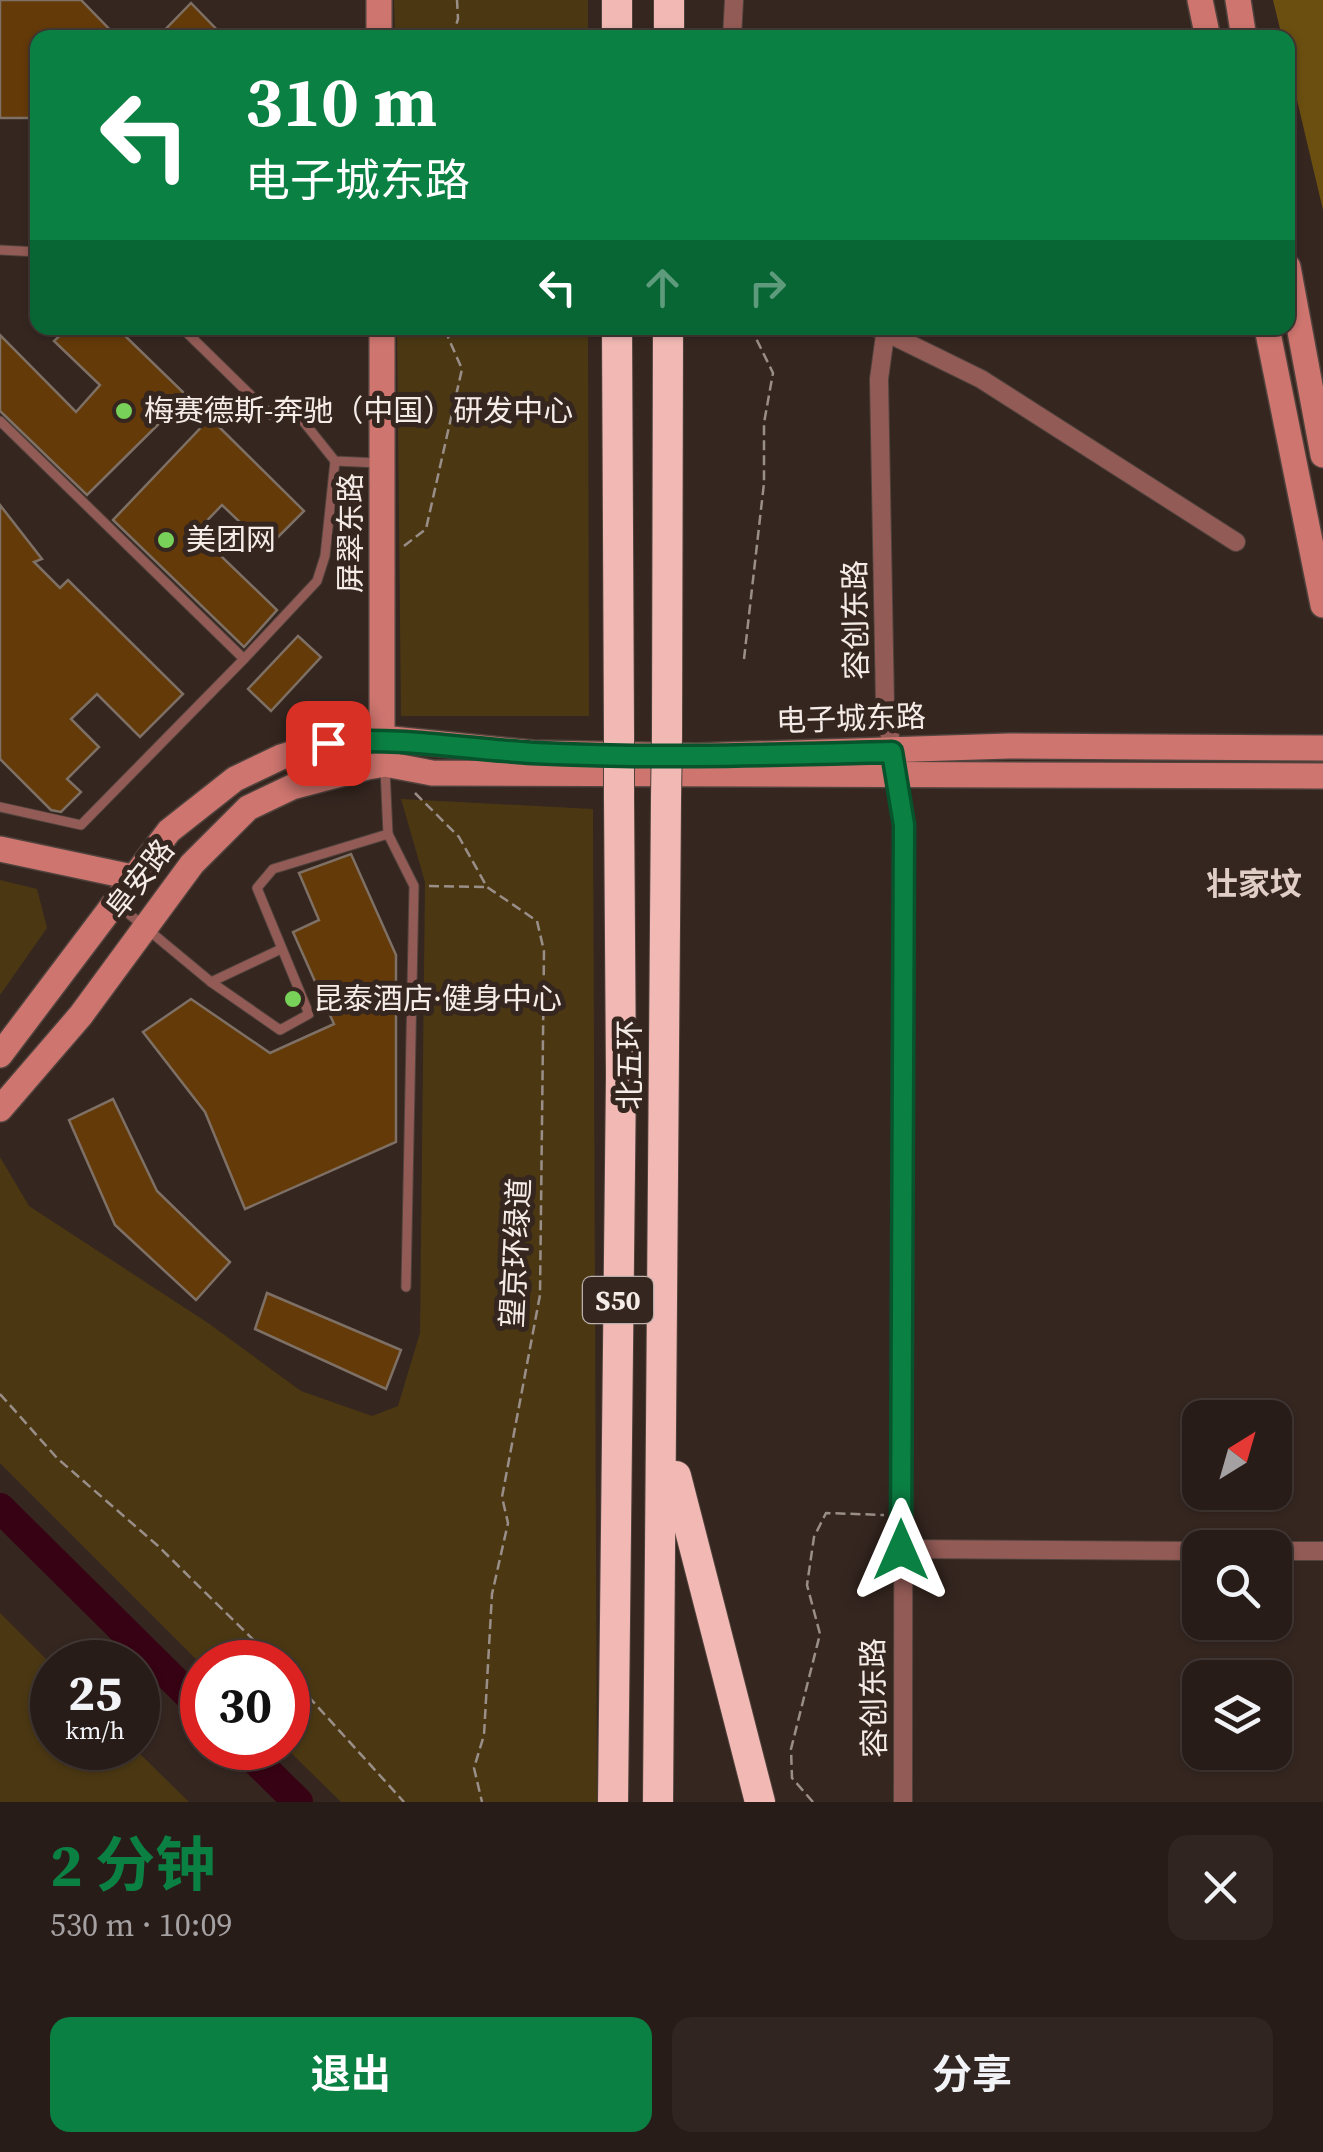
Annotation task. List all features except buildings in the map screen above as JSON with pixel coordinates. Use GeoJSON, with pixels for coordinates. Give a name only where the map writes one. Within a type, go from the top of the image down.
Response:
{"type":"FeatureCollection","features":[{"type":"Feature","properties":{"kind":"highway"},"geometry":{"type":"LineString","coordinates":[[617,0],[617,30]]}},
{"type":"Feature","properties":{"kind":"highway"},"geometry":{"type":"LineString","coordinates":[[669,0],[669,30]]}},
{"type":"Feature","properties":{"kind":"highway","name":"北五环"},"geometry":{"type":"LineString","coordinates":[[613,1802],[621,1076],[617,335]]}},
{"type":"Feature","properties":{"kind":"highway","name":"北五环"},"geometry":{"type":"LineString","coordinates":[[661,1802],[668,335]]}},
{"type":"Feature","properties":{"kind":"highway"},"geometry":{"type":"LineString","coordinates":[[664,1420],[690,1543],[760,1802]]}},
{"type":"Feature","properties":{"kind":"main road"},"geometry":{"type":"LineString","coordinates":[[378,0],[379,30]]}},
{"type":"Feature","properties":{"kind":"main road"},"geometry":{"type":"LineString","coordinates":[[1200,0],[1206,30]]}},
{"type":"Feature","properties":{"kind":"main road"},"geometry":{"type":"LineString","coordinates":[[1238,0],[1243,30]]}},
{"type":"Feature","properties":{"kind":"main road"},"geometry":{"type":"LineString","coordinates":[[1295,305],[1323,455]]}},
{"type":"Feature","properties":{"kind":"main road","name":"屏翠东路"},"geometry":{"type":"LineString","coordinates":[[382,335],[382,738]]}},
{"type":"Feature","properties":{"kind":"main road"},"geometry":{"type":"LineString","coordinates":[[1267,335],[1323,605]]}},
{"type":"Feature","properties":{"kind":"main road","name":"电子城东路"},"geometry":{"type":"LineString","coordinates":[[382,738],[533,753],[1323,776]]}},
{"type":"Feature","properties":{"kind":"main road","name":"阜安路"},"geometry":{"type":"LineString","coordinates":[[0,1055],[169,831],[198,804],[234,779],[281,757],[328,743],[382,738]]}},
{"type":"Feature","properties":{"kind":"main road","name":"电子城东路"},"geometry":{"type":"LineString","coordinates":[[385,764],[432,773],[893,764],[1009,746],[1323,748]]}},
{"type":"Feature","properties":{"kind":"main road","name":"阜安路"},"geometry":{"type":"LineString","coordinates":[[0,1109],[81,1015],[192,864],[248,808],[292,787],[385,764]]}},
{"type":"Feature","properties":{"kind":"main road"},"geometry":{"type":"LineString","coordinates":[[0,848],[132,878]]}},
{"type":"Feature","properties":{"kind":"street"},"geometry":{"type":"LineString","coordinates":[[732,30],[734,0]]}},
{"type":"Feature","properties":{"kind":"street","name":"容创东路"},"geometry":{"type":"LineString","coordinates":[[881,335],[878,379],[885,705],[904,825],[900,1516],[903,1802]]}},
{"type":"Feature","properties":{"kind":"street"},"geometry":{"type":"LineString","coordinates":[[889,335],[981,380],[1236,542]]}},
{"type":"Feature","properties":{"kind":"street"},"geometry":{"type":"LineString","coordinates":[[901,1550],[1182,1551]]}},
{"type":"Feature","properties":{"kind":"street"},"geometry":{"type":"LineString","coordinates":[[1292,1551],[1323,1551]]}},
{"type":"Feature","properties":{"kind":"lane"},"geometry":{"type":"LineString","coordinates":[[0,250],[30,252]]}},
{"type":"Feature","properties":{"kind":"lane"},"geometry":{"type":"LineString","coordinates":[[0,808],[82,825],[317,581],[325,556],[336,461],[295,411],[271,415],[189,335]]}},
{"type":"Feature","properties":{"kind":"lane"},"geometry":{"type":"LineString","coordinates":[[0,421],[244,658]]}},
{"type":"Feature","properties":{"kind":"lane"},"geometry":{"type":"LineString","coordinates":[[336,461],[383,463]]}},
{"type":"Feature","properties":{"kind":"lane"},"geometry":{"type":"LineString","coordinates":[[382,738],[388,834],[414,886],[406,1287]]}},
{"type":"Feature","properties":{"kind":"lane"},"geometry":{"type":"LineString","coordinates":[[115,902],[211,982],[280,1030],[309,1014],[257,888],[273,869],[388,834]]}},
{"type":"Feature","properties":{"kind":"lane"},"geometry":{"type":"LineString","coordinates":[[211,982],[281,950]]}},
{"type":"Feature","properties":{"kind":"path"},"geometry":{"type":"LineString","coordinates":[[455,30],[457,0]]}},
{"type":"Feature","properties":{"kind":"path"},"geometry":{"type":"LineString","coordinates":[[383,563],[426,529],[462,369],[447,335]]}},
{"type":"Feature","properties":{"kind":"path"},"geometry":{"type":"LineString","coordinates":[[744,659],[773,372],[754,335]]}},
{"type":"Feature","properties":{"kind":"path","name":"望京环绿道"},"geometry":{"type":"LineString","coordinates":[[385,764],[459,837],[487,887],[537,921],[544,950],[540,1295],[502,1497],[508,1523],[492,1594],[484,1735],[474,1768],[482,1802]]}},
{"type":"Feature","properties":{"kind":"path"},"geometry":{"type":"LineString","coordinates":[[414,886],[487,887]]}},
{"type":"Feature","properties":{"kind":"path"},"geometry":{"type":"LineString","coordinates":[[0,1394],[57,1458],[157,1545],[254,1640]]}},
{"type":"Feature","properties":{"kind":"path"},"geometry":{"type":"LineString","coordinates":[[813,1802],[792,1778],[791,1749],[820,1634],[808,1585],[814,1537],[826,1512],[900,1516]]}},
{"type":"Feature","properties":{"kind":"path"},"geometry":{"type":"LineString","coordinates":[[310,1698],[404,1802]]}},
{"type":"Feature","properties":{"kind":"shaded area"},"geometry":{"type":"Polygon","coordinates":[[[394,0],[588,0],[588,30],[395,30],[394,0]]]}},
{"type":"Feature","properties":{"kind":"shaded area"},"geometry":{"type":"Polygon","coordinates":[[[1273,0],[1323,0],[1323,210],[1295,92],[1295,30],[1280,30],[1273,0]]]}},
{"type":"Feature","properties":{"kind":"shaded area"},"geometry":{"type":"Polygon","coordinates":[[[397,335],[588,335],[589,716],[401,716],[397,335]]]}},
{"type":"Feature","properties":{"kind":"shaded area"},"geometry":{"type":"Polygon","coordinates":[[[401,799],[593,809],[597,1802],[341,1802],[308,1770],[310,1640],[180,1643],[0,1463],[0,1157],[29,1206],[208,1323],[301,1391],[372,1416],[398,1406],[420,1333],[425,882],[401,799]]]}},
{"type":"Feature","properties":{"kind":"shaded area"},"geometry":{"type":"Polygon","coordinates":[[[0,880],[37,889],[47,928],[0,995],[0,880]]]}},
{"type":"Feature","properties":{"kind":"shaded area"},"geometry":{"type":"Polygon","coordinates":[[[0,1613],[30,1643],[30,1770],[156,1770],[189,1802],[0,1802],[0,1613]]]}},
{"type":"Feature","properties":{"kind":"waterway"},"geometry":{"type":"LineString","coordinates":[[0,1508],[180,1686]]}},
{"type":"Feature","properties":{"kind":"waterway"},"geometry":{"type":"LineString","coordinates":[[265,1770],[298,1802]]}},
{"type":"Feature","properties":{"kind":"waterway"},"geometry":{"type":"LineString","coordinates":[[287,1802],[290,1794]]}},
{"type":"Feature","properties":{"kind":"place","name":"梅赛德斯-奔驰（中国）研发中心"},"geometry":{"type":"Point","coordinates":[124,411]}},
{"type":"Feature","properties":{"kind":"place","name":"美团网"},"geometry":{"type":"Point","coordinates":[166,540]}},
{"type":"Feature","properties":{"kind":"place","name":"昆泰酒店·健身中心"},"geometry":{"type":"Point","coordinates":[293,999]}},
{"type":"Feature","properties":{"kind":"district","name":"壮家坟"},"geometry":{"type":"Point","coordinates":[1254,884]}},
{"type":"Feature","properties":{"kind":"route"},"geometry":{"type":"LineString","coordinates":[[328,743],[382,738],[533,753],[696,756],[892,752],[904,825],[901,1550]]}}]}
